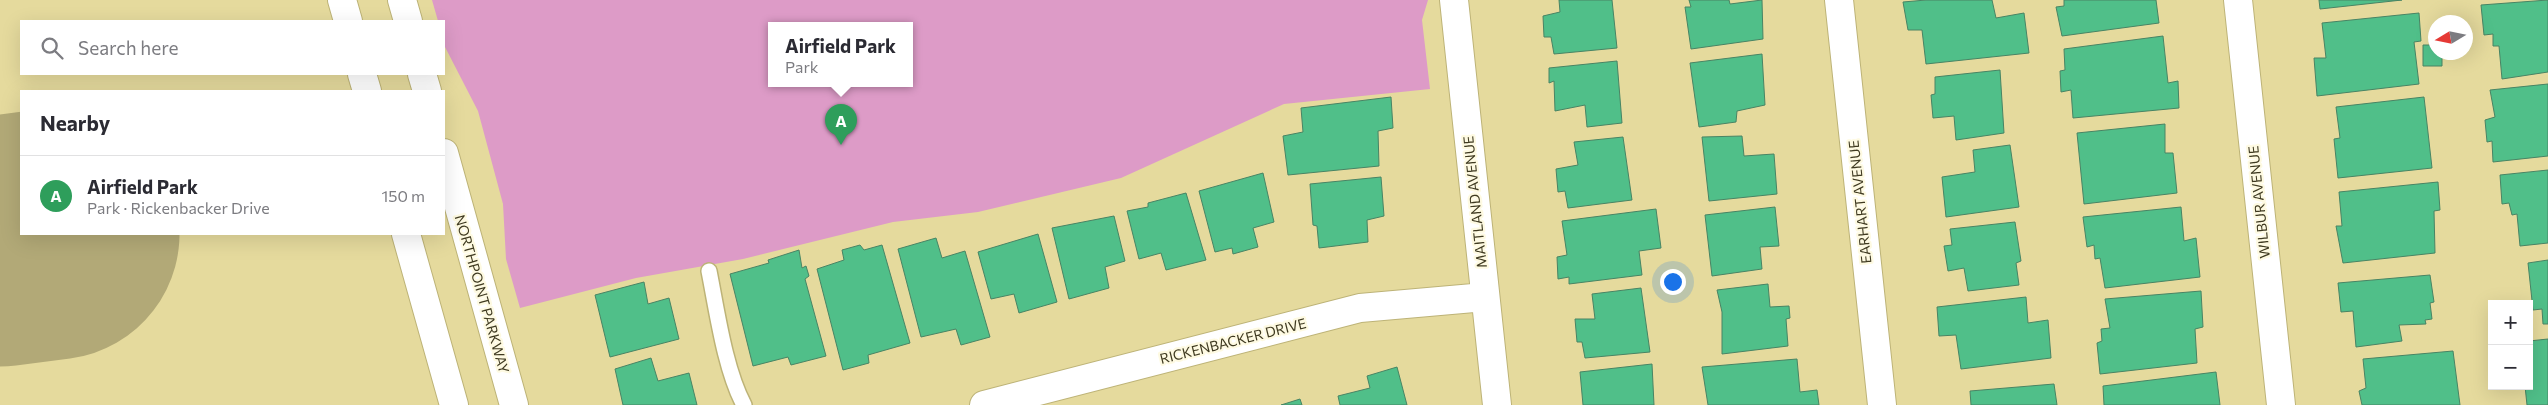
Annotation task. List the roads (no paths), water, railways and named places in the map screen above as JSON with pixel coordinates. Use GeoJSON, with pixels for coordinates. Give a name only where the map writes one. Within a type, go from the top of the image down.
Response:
{"type":"FeatureCollection","features":[{"type":"Feature","properties":{"kind":"street"},"geometry":{"type":"LineString","coordinates":[[342,0],[348,20]]}},
{"type":"Feature","properties":{"kind":"street"},"geometry":{"type":"LineString","coordinates":[[402,0],[408,20]]}},
{"type":"Feature","properties":{"kind":"street","name":"MAITLAND AVENUE"},"geometry":{"type":"LineString","coordinates":[[1454,0],[1497,405]]}},
{"type":"Feature","properties":{"kind":"street","name":"EARHART AVENUE"},"geometry":{"type":"LineString","coordinates":[[1839,0],[1882,405]]}},
{"type":"Feature","properties":{"kind":"street","name":"WILBUR AVENUE"},"geometry":{"type":"LineString","coordinates":[[2238,0],[2281,405]]}},
{"type":"Feature","properties":{"kind":"street"},"geometry":{"type":"LineString","coordinates":[[362,75],[367,90]]}},
{"type":"Feature","properties":{"kind":"street"},"geometry":{"type":"LineString","coordinates":[[422,75],[427,90]]}},
{"type":"Feature","properties":{"kind":"street","name":"NORTHPOINT PARKWAY"},"geometry":{"type":"LineString","coordinates":[[445,158],[514,405]]}},
{"type":"Feature","properties":{"kind":"street"},"geometry":{"type":"LineString","coordinates":[[406,235],[454,405]]}},
{"type":"Feature","properties":{"kind":"street","name":"RICKENBACKER DRIVE"},"geometry":{"type":"LineString","coordinates":[[984,405],[1360,308],[1486,297]]}},
{"type":"Feature","properties":{"kind":"lane"},"geometry":{"type":"LineString","coordinates":[[708,271],[738,394],[744,405]]}},
{"type":"Feature","properties":{"kind":"place","name":"Airfield Park"},"geometry":{"type":"Point","coordinates":[841,145]}}]}
